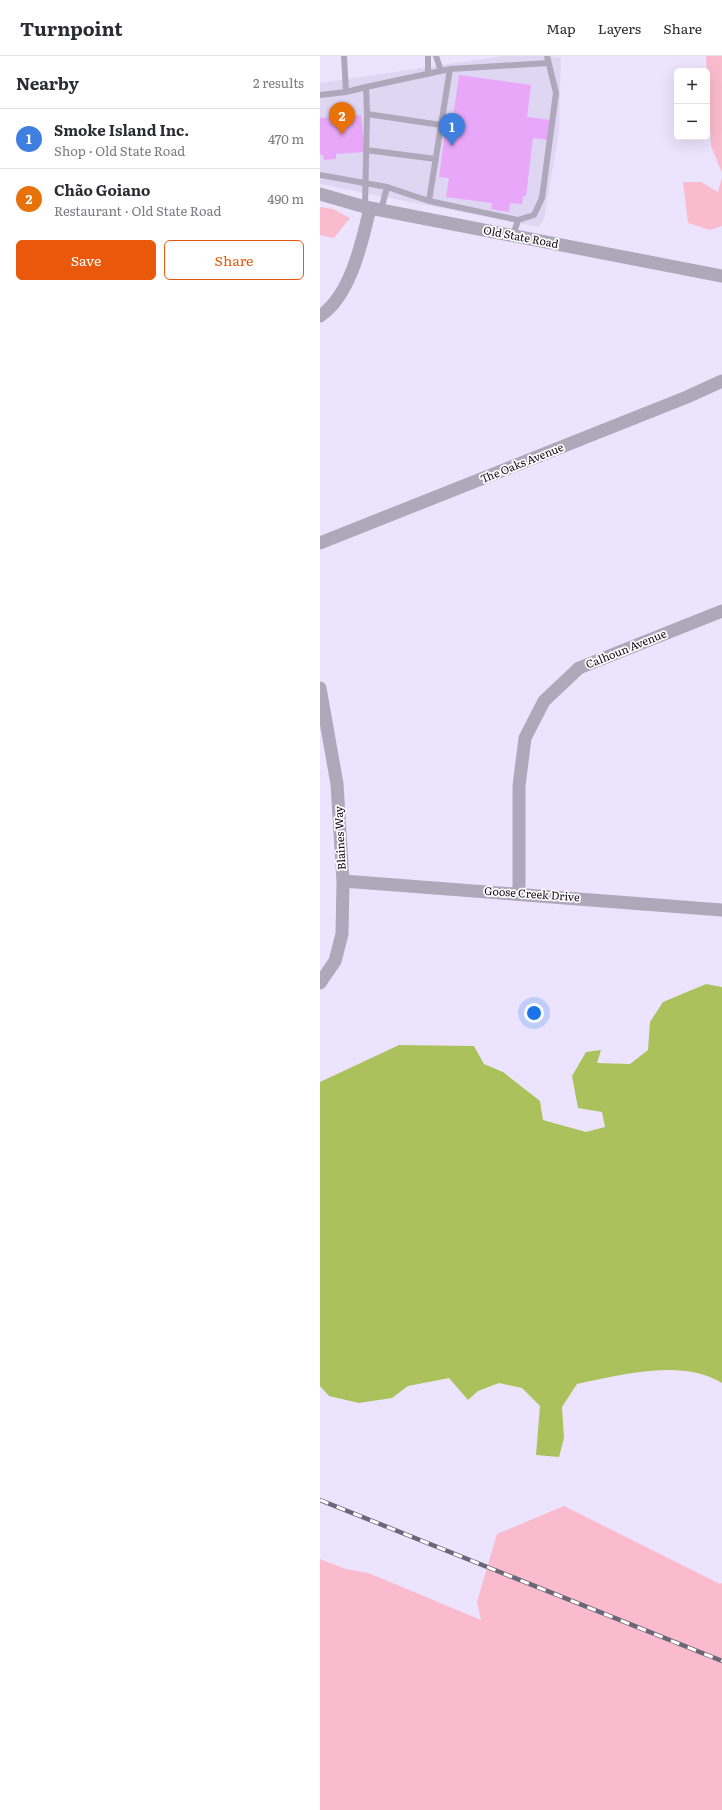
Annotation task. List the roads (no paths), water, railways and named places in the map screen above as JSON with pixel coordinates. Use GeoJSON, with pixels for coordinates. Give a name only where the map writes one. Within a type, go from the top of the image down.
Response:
{"type":"FeatureCollection","features":[{"type":"Feature","properties":{"kind":"street","name":"Old State Road"},"geometry":{"type":"LineString","coordinates":[[320,194],[372,208],[722,276]]}},
{"type":"Feature","properties":{"kind":"street"},"geometry":{"type":"LineString","coordinates":[[320,316],[326,312],[342,292],[360,248],[372,208]]}},
{"type":"Feature","properties":{"kind":"street","name":"The Oaks Avenue"},"geometry":{"type":"LineString","coordinates":[[320,543],[687,397],[722,381]]}},
{"type":"Feature","properties":{"kind":"street","name":"Calhoun Avenue"},"geometry":{"type":"LineString","coordinates":[[519,893],[519,786],[525,738],[544,701],[579,668],[722,611]]}},
{"type":"Feature","properties":{"kind":"street","name":"Blaines Way"},"geometry":{"type":"LineString","coordinates":[[320,688],[337,784],[343,881],[342,934],[335,961],[320,983]]}},
{"type":"Feature","properties":{"kind":"street","name":"Goose Creek Drive"},"geometry":{"type":"LineString","coordinates":[[343,881],[519,893],[722,910]]}},
{"type":"Feature","properties":{"kind":"lane"},"geometry":{"type":"LineString","coordinates":[[344,56],[346,92]]}},
{"type":"Feature","properties":{"kind":"lane"},"geometry":{"type":"LineString","coordinates":[[428,56],[428,74]]}},
{"type":"Feature","properties":{"kind":"lane"},"geometry":{"type":"LineString","coordinates":[[436,56],[441,71]]}},
{"type":"Feature","properties":{"kind":"lane"},"geometry":{"type":"LineString","coordinates":[[320,175],[387,187],[429,202],[518,220],[534,215],[542,198],[556,93],[547,56]]}},
{"type":"Feature","properties":{"kind":"lane"},"geometry":{"type":"LineString","coordinates":[[320,95],[346,92],[450,69],[548,63]]}},
{"type":"Feature","properties":{"kind":"lane"},"geometry":{"type":"LineString","coordinates":[[429,202],[450,69]]}},
{"type":"Feature","properties":{"kind":"lane"},"geometry":{"type":"LineString","coordinates":[[366,87],[367,114],[365,184],[372,208]]}},
{"type":"Feature","properties":{"kind":"lane"},"geometry":{"type":"LineString","coordinates":[[367,114],[441,125]]}},
{"type":"Feature","properties":{"kind":"lane"},"geometry":{"type":"LineString","coordinates":[[366,150],[436,160]]}},
{"type":"Feature","properties":{"kind":"lane"},"geometry":{"type":"LineString","coordinates":[[372,208],[387,187]]}},
{"type":"Feature","properties":{"kind":"lane"},"geometry":{"type":"LineString","coordinates":[[513,236],[518,220]]}},
{"type":"Feature","properties":{"kind":"railway"},"geometry":{"type":"LineString","coordinates":[[320,1500],[722,1661]]}},
{"type":"Feature","properties":{"kind":"place","name":"Chão Goiano"},"geometry":{"type":"Point","coordinates":[342,135]}},
{"type":"Feature","properties":{"kind":"place","name":"Smoke Island Inc."},"geometry":{"type":"Point","coordinates":[452,146]}}]}
